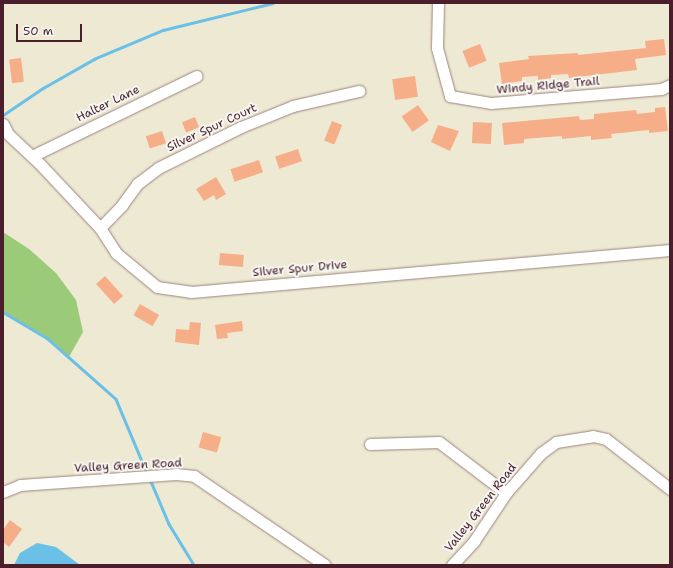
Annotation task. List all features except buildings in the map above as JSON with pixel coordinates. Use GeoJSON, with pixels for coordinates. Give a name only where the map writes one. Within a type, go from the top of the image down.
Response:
{"type":"FeatureCollection","features":[{"type":"Feature","properties":{"kind":"street","name":"Windy Ridge Trail"},"geometry":{"type":"LineString","coordinates":[[438,3],[437,48],[450,96],[491,104],[661,89],[670,85]]}},
{"type":"Feature","properties":{"kind":"street","name":"Halter Lane"},"geometry":{"type":"LineString","coordinates":[[32,156],[196,76]]}},
{"type":"Feature","properties":{"kind":"street","name":"Silver Spur Court"},"geometry":{"type":"LineString","coordinates":[[100,228],[122,206],[137,184],[158,168],[241,127],[293,106],[359,91]]}},
{"type":"Feature","properties":{"kind":"street","name":"Silver Spur Drive"},"geometry":{"type":"LineString","coordinates":[[3,124],[8,134],[32,156],[100,228],[116,253],[157,287],[191,292],[670,250]]}},
{"type":"Feature","properties":{"kind":"street","name":"Valley Green Road"},"geometry":{"type":"LineString","coordinates":[[452,565],[474,541],[506,493],[541,453],[556,442],[593,436],[606,439],[670,489]]}},
{"type":"Feature","properties":{"kind":"street"},"geometry":{"type":"LineString","coordinates":[[370,444],[439,442],[506,493]]}},
{"type":"Feature","properties":{"kind":"street","name":"Valley Green Road"},"geometry":{"type":"LineString","coordinates":[[3,492],[20,485],[176,474],[194,476],[325,565]]}},
{"type":"Feature","properties":{"kind":"green space"},"geometry":{"type":"Polygon","coordinates":[[[3,232],[29,249],[56,273],[76,300],[83,332],[69,357],[43,335],[3,312],[3,232]]]}},
{"type":"Feature","properties":{"kind":"water"},"geometry":{"type":"Polygon","coordinates":[[[37,543],[56,547],[80,565],[14,565],[20,553],[37,543]]]}},
{"type":"Feature","properties":{"kind":"waterway"},"geometry":{"type":"LineString","coordinates":[[3,115],[43,88],[94,59],[163,30],[273,3]]}},
{"type":"Feature","properties":{"kind":"waterway"},"geometry":{"type":"LineString","coordinates":[[3,312],[47,338],[116,399],[147,473]]}},
{"type":"Feature","properties":{"kind":"waterway"},"geometry":{"type":"LineString","coordinates":[[150,479],[169,524],[194,565]]}}]}
